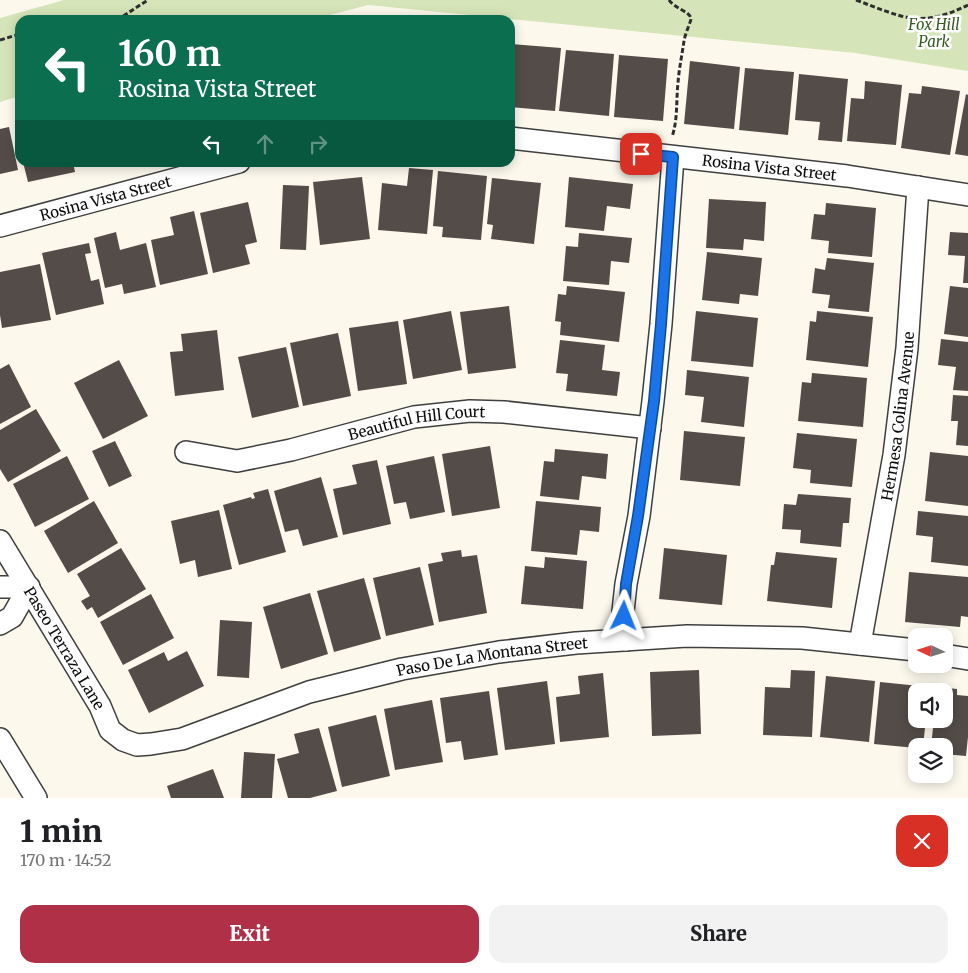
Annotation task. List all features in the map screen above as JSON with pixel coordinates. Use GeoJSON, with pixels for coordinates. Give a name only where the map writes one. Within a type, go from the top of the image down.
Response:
{"type":"FeatureCollection","features":[{"type":"Feature","properties":{"kind":"street","name":"Rosina Vista Street"},"geometry":{"type":"LineString","coordinates":[[515,138],[672,148],[968,195]]}},
{"type":"Feature","properties":{"kind":"street"},"geometry":{"type":"LineString","coordinates":[[626,640],[623,611],[650,428],[661,324],[672,148]]}},
{"type":"Feature","properties":{"kind":"street","name":"Rosina Vista Street"},"geometry":{"type":"LineString","coordinates":[[0,226],[16,220],[220,167]]}},
{"type":"Feature","properties":{"kind":"street","name":"Hermesa Colina Avenue"},"geometry":{"type":"LineString","coordinates":[[860,644],[898,426],[907,348],[918,186]]}},
{"type":"Feature","properties":{"kind":"street","name":"Beautiful Hill Court"},"geometry":{"type":"LineString","coordinates":[[186,452],[237,461],[291,450],[414,417],[470,411],[504,412],[650,428]]}},
{"type":"Feature","properties":{"kind":"street","name":"Paseo Terraza Lane"},"geometry":{"type":"LineString","coordinates":[[0,540],[100,706],[110,730],[123,740],[137,745]]}},
{"type":"Feature","properties":{"kind":"street"},"geometry":{"type":"LineString","coordinates":[[0,587],[28,587],[12,617],[0,624]]}},
{"type":"Feature","properties":{"kind":"street","name":"Paso De La Montana Street"},"geometry":{"type":"LineString","coordinates":[[137,745],[182,739],[309,692],[402,669],[499,652],[576,643],[688,636],[802,638],[908,649]]}},
{"type":"Feature","properties":{"kind":"street"},"geometry":{"type":"LineString","coordinates":[[953,656],[968,659]]}},
{"type":"Feature","properties":{"kind":"street"},"geometry":{"type":"LineString","coordinates":[[0,739],[36,798]]}},
{"type":"Feature","properties":{"kind":"path"},"geometry":{"type":"LineString","coordinates":[[124,15],[148,0]]}},
{"type":"Feature","properties":{"kind":"path"},"geometry":{"type":"LineString","coordinates":[[669,0],[672,5],[687,12],[691,17],[685,34],[678,81],[672,148]]}},
{"type":"Feature","properties":{"kind":"path"},"geometry":{"type":"LineString","coordinates":[[856,0],[902,17],[919,20],[948,14],[968,5]]}},
{"type":"Feature","properties":{"kind":"path"},"geometry":{"type":"LineString","coordinates":[[0,40],[15,36]]}},
{"type":"Feature","properties":{"kind":"green space","name":"Fox Hill Park"},"geometry":{"type":"Polygon","coordinates":[[[64,0],[968,0],[968,71],[855,53],[515,19],[515,15],[469,15],[368,5],[330,15],[15,15],[15,98],[0,102],[0,18],[64,0]]]}},
{"type":"Feature","properties":{"kind":"building"},"geometry":{"type":"Polygon","coordinates":[[[515,44],[561,48],[555,111],[515,107],[515,44]]]}},
{"type":"Feature","properties":{"kind":"building"},"geometry":{"type":"Polygon","coordinates":[[[566,50],[614,54],[609,116],[559,111],[566,50]]]}},
{"type":"Feature","properties":{"kind":"building"},"geometry":{"type":"Polygon","coordinates":[[[619,55],[668,59],[663,121],[614,117],[619,55]]]}},
{"type":"Feature","properties":{"kind":"building"},"geometry":{"type":"Polygon","coordinates":[[[690,61],[740,67],[734,129],[684,124],[690,61]]]}},
{"type":"Feature","properties":{"kind":"building"},"geometry":{"type":"Polygon","coordinates":[[[745,68],[794,72],[788,135],[739,130],[745,68]]]}},
{"type":"Feature","properties":{"kind":"building"},"geometry":{"type":"Polygon","coordinates":[[[799,74],[848,79],[842,142],[818,140],[820,122],[795,120],[799,74]]]}},
{"type":"Feature","properties":{"kind":"building"},"geometry":{"type":"Polygon","coordinates":[[[865,81],[902,85],[896,145],[847,141],[851,98],[864,99],[865,81]]]}},
{"type":"Feature","properties":{"kind":"building"},"geometry":{"type":"Polygon","coordinates":[[[922,86],[960,91],[950,155],[901,148],[909,93],[921,94],[922,86]]]}},
{"type":"Feature","properties":{"kind":"building"},"geometry":{"type":"Polygon","coordinates":[[[966,94],[968,95],[968,156],[955,154],[966,94]]]}},
{"type":"Feature","properties":{"kind":"building"},"geometry":{"type":"Polygon","coordinates":[[[9,127],[15,156],[15,167],[17,167],[18,170],[0,174],[0,129],[9,127]]]}},
{"type":"Feature","properties":{"kind":"building"},"geometry":{"type":"Polygon","coordinates":[[[24,167],[74,167],[75,172],[28,182],[24,167]]]}},
{"type":"Feature","properties":{"kind":"building"},"geometry":{"type":"Polygon","coordinates":[[[409,168],[433,170],[427,234],[378,230],[382,183],[407,186],[409,168]]]}},
{"type":"Feature","properties":{"kind":"building"},"geometry":{"type":"Polygon","coordinates":[[[438,171],[487,176],[481,240],[442,237],[443,227],[433,226],[438,171]]]}},
{"type":"Feature","properties":{"kind":"building"},"geometry":{"type":"Polygon","coordinates":[[[362,177],[370,239],[320,245],[313,182],[362,177]]]}},
{"type":"Feature","properties":{"kind":"building"},"geometry":{"type":"Polygon","coordinates":[[[569,177],[633,184],[630,209],[607,206],[604,231],[565,227],[569,177]]]}},
{"type":"Feature","properties":{"kind":"building"},"geometry":{"type":"Polygon","coordinates":[[[492,178],[541,183],[534,244],[491,239],[493,225],[487,224],[492,178]]]}},
{"type":"Feature","properties":{"kind":"building"},"geometry":{"type":"Polygon","coordinates":[[[283,185],[309,186],[306,250],[280,249],[283,185]]]}},
{"type":"Feature","properties":{"kind":"building"},"geometry":{"type":"Polygon","coordinates":[[[709,199],[766,202],[764,241],[744,239],[743,250],[706,248],[709,199]]]}},
{"type":"Feature","properties":{"kind":"building"},"geometry":{"type":"Polygon","coordinates":[[[248,202],[257,242],[245,245],[250,264],[213,273],[200,213],[248,202]]]}},
{"type":"Feature","properties":{"kind":"building"},"geometry":{"type":"Polygon","coordinates":[[[826,203],[876,208],[872,257],[828,253],[829,241],[811,239],[814,214],[825,215],[826,203]]]}},
{"type":"Feature","properties":{"kind":"building"},"geometry":{"type":"Polygon","coordinates":[[[194,211],[208,274],[160,285],[151,240],[174,235],[170,217],[194,211]]]}},
{"type":"Feature","properties":{"kind":"building"},"geometry":{"type":"Polygon","coordinates":[[[116,232],[120,250],[146,243],[156,287],[124,294],[122,284],[105,288],[94,238],[116,232]]]}},
{"type":"Feature","properties":{"kind":"building"},"geometry":{"type":"Polygon","coordinates":[[[950,232],[968,233],[968,283],[963,283],[965,256],[948,255],[950,232]]]}},
{"type":"Feature","properties":{"kind":"building"},"geometry":{"type":"Polygon","coordinates":[[[579,233],[632,238],[629,263],[611,261],[609,285],[563,281],[566,246],[578,247],[579,233]]]}},
{"type":"Feature","properties":{"kind":"building"},"geometry":{"type":"Polygon","coordinates":[[[89,243],[91,253],[85,254],[91,281],[99,279],[104,304],[56,315],[42,253],[89,243]]]}},
{"type":"Feature","properties":{"kind":"building"},"geometry":{"type":"Polygon","coordinates":[[[707,252],[762,258],[758,296],[740,294],[739,304],[702,300],[707,252]]]}},
{"type":"Feature","properties":{"kind":"building"},"geometry":{"type":"Polygon","coordinates":[[[827,258],[874,263],[869,312],[828,308],[830,295],[812,293],[815,268],[825,270],[827,258]]]}},
{"type":"Feature","properties":{"kind":"building"},"geometry":{"type":"Polygon","coordinates":[[[40,264],[51,320],[2,328],[0,315],[0,272],[40,264]]]}},
{"type":"Feature","properties":{"kind":"building"},"geometry":{"type":"Polygon","coordinates":[[[567,286],[625,292],[619,342],[560,335],[561,322],[555,321],[558,294],[566,295],[567,286]]]}},
{"type":"Feature","properties":{"kind":"building"},"geometry":{"type":"Polygon","coordinates":[[[950,286],[968,288],[968,337],[944,334],[950,286]]]}},
{"type":"Feature","properties":{"kind":"building"},"geometry":{"type":"Polygon","coordinates":[[[509,306],[516,368],[468,374],[460,312],[509,306]]]}},
{"type":"Feature","properties":{"kind":"building"},"geometry":{"type":"Polygon","coordinates":[[[451,311],[462,370],[413,379],[403,320],[451,311]]]}},
{"type":"Feature","properties":{"kind":"building"},"geometry":{"type":"Polygon","coordinates":[[[696,311],[758,318],[753,367],[691,361],[696,311]]]}},
{"type":"Feature","properties":{"kind":"building"},"geometry":{"type":"Polygon","coordinates":[[[817,311],[873,317],[868,367],[806,360],[810,321],[816,322],[817,311]]]}},
{"type":"Feature","properties":{"kind":"building"},"geometry":{"type":"Polygon","coordinates":[[[398,321],[407,384],[358,391],[349,328],[398,321]]]}},
{"type":"Feature","properties":{"kind":"building"},"geometry":{"type":"Polygon","coordinates":[[[217,330],[224,390],[175,396],[170,352],[183,351],[181,334],[217,330]]]}},
{"type":"Feature","properties":{"kind":"building"},"geometry":{"type":"Polygon","coordinates":[[[338,333],[351,396],[303,406],[290,343],[338,333]]]}},
{"type":"Feature","properties":{"kind":"building"},"geometry":{"type":"Polygon","coordinates":[[[941,339],[968,342],[968,391],[953,390],[956,367],[938,365],[941,339]]]}},
{"type":"Feature","properties":{"kind":"building"},"geometry":{"type":"Polygon","coordinates":[[[560,340],[605,345],[602,370],[620,372],[617,396],[566,391],[568,374],[556,373],[560,340]]]}},
{"type":"Feature","properties":{"kind":"building"},"geometry":{"type":"Polygon","coordinates":[[[286,347],[299,407],[252,418],[238,357],[286,347]]]}},
{"type":"Feature","properties":{"kind":"building"},"geometry":{"type":"Polygon","coordinates":[[[119,360],[148,416],[103,439],[74,383],[119,360]]]}},
{"type":"Feature","properties":{"kind":"building"},"geometry":{"type":"Polygon","coordinates":[[[9,364],[31,407],[0,424],[0,369],[9,364]]]}},
{"type":"Feature","properties":{"kind":"building"},"geometry":{"type":"Polygon","coordinates":[[[687,370],[749,377],[744,427],[701,422],[704,397],[685,395],[687,370]]]}},
{"type":"Feature","properties":{"kind":"building"},"geometry":{"type":"Polygon","coordinates":[[[812,373],[867,378],[863,427],[798,421],[802,382],[811,383],[812,373]]]}},
{"type":"Feature","properties":{"kind":"building"},"geometry":{"type":"Polygon","coordinates":[[[953,395],[968,396],[968,446],[956,445],[958,421],[951,421],[953,395]]]}},
{"type":"Feature","properties":{"kind":"building"},"geometry":{"type":"Polygon","coordinates":[[[36,409],[61,451],[8,482],[0,469],[0,430],[36,409]]]}},
{"type":"Feature","properties":{"kind":"building"},"geometry":{"type":"Polygon","coordinates":[[[684,431],[745,437],[740,486],[680,480],[684,431]]]}},
{"type":"Feature","properties":{"kind":"building"},"geometry":{"type":"Polygon","coordinates":[[[797,433],[857,439],[852,487],[810,483],[811,470],[793,468],[797,433]]]}},
{"type":"Feature","properties":{"kind":"building"},"geometry":{"type":"Polygon","coordinates":[[[115,441],[132,476],[109,487],[92,451],[115,441]]]}},
{"type":"Feature","properties":{"kind":"building"},"geometry":{"type":"Polygon","coordinates":[[[490,446],[500,508],[452,516],[442,454],[490,446]]]}},
{"type":"Feature","properties":{"kind":"building"},"geometry":{"type":"Polygon","coordinates":[[[555,449],[608,454],[606,479],[582,476],[579,500],[540,496],[544,461],[554,462],[555,449]]]}},
{"type":"Feature","properties":{"kind":"building"},"geometry":{"type":"Polygon","coordinates":[[[930,452],[968,456],[968,506],[925,501],[930,452]]]}},
{"type":"Feature","properties":{"kind":"building"},"geometry":{"type":"Polygon","coordinates":[[[67,456],[89,499],[35,527],[13,484],[67,456]]]}},
{"type":"Feature","properties":{"kind":"building"},"geometry":{"type":"Polygon","coordinates":[[[434,456],[445,512],[410,519],[406,502],[394,504],[386,466],[434,456]]]}},
{"type":"Feature","properties":{"kind":"building"},"geometry":{"type":"Polygon","coordinates":[[[377,460],[391,524],[343,535],[333,489],[357,484],[352,465],[377,460]]]}},
{"type":"Feature","properties":{"kind":"building"},"geometry":{"type":"Polygon","coordinates":[[[321,477],[338,537],[303,546],[298,529],[285,532],[274,491],[321,477]]]}},
{"type":"Feature","properties":{"kind":"building"},"geometry":{"type":"Polygon","coordinates":[[[268,489],[286,552],[239,565],[223,505],[251,497],[252,499],[255,498],[253,493],[268,489]]]}},
{"type":"Feature","properties":{"kind":"building"},"geometry":{"type":"Polygon","coordinates":[[[798,494],[851,498],[849,523],[843,523],[841,547],[800,543],[801,530],[782,529],[784,504],[796,505],[798,494]]]}},
{"type":"Feature","properties":{"kind":"building"},"geometry":{"type":"Polygon","coordinates":[[[94,501],[118,543],[68,573],[44,531],[94,501]]]}},
{"type":"Feature","properties":{"kind":"building"},"geometry":{"type":"Polygon","coordinates":[[[536,501],[601,507],[599,532],[580,530],[577,555],[531,551],[536,501]]]}},
{"type":"Feature","properties":{"kind":"building"},"geometry":{"type":"Polygon","coordinates":[[[219,510],[232,569],[198,577],[195,560],[180,564],[171,521],[219,510]]]}},
{"type":"Feature","properties":{"kind":"building"},"geometry":{"type":"Polygon","coordinates":[[[918,511],[968,516],[968,566],[931,562],[933,537],[916,535],[918,511]]]}},
{"type":"Feature","properties":{"kind":"building"},"geometry":{"type":"Polygon","coordinates":[[[121,548],[146,589],[98,618],[92,607],[87,610],[81,601],[90,596],[77,574],[121,548]]]}},
{"type":"Feature","properties":{"kind":"building"},"geometry":{"type":"Polygon","coordinates":[[[664,548],[727,555],[722,605],[659,599],[664,548]]]}},
{"type":"Feature","properties":{"kind":"building"},"geometry":{"type":"Polygon","coordinates":[[[461,550],[462,557],[477,555],[487,613],[439,622],[428,564],[443,561],[441,553],[461,550]]]}},
{"type":"Feature","properties":{"kind":"building"},"geometry":{"type":"Polygon","coordinates":[[[776,552],[837,558],[832,608],[767,601],[771,565],[774,565],[776,552]]]}},
{"type":"Feature","properties":{"kind":"building"},"geometry":{"type":"Polygon","coordinates":[[[545,557],[587,561],[583,609],[521,604],[525,566],[544,568],[545,557]]]}},
{"type":"Feature","properties":{"kind":"building"},"geometry":{"type":"Polygon","coordinates":[[[420,567],[434,625],[386,636],[373,578],[420,567]]]}},
{"type":"Feature","properties":{"kind":"building"},"geometry":{"type":"Polygon","coordinates":[[[909,572],[968,577],[968,617],[961,616],[960,627],[905,622],[909,572]]]}},
{"type":"Feature","properties":{"kind":"building"},"geometry":{"type":"Polygon","coordinates":[[[364,578],[381,639],[334,652],[317,591],[364,578]]]}},
{"type":"Feature","properties":{"kind":"building"},"geometry":{"type":"Polygon","coordinates":[[[310,593],[328,654],[281,669],[263,607],[310,593]]]}},
{"type":"Feature","properties":{"kind":"building"},"geometry":{"type":"Polygon","coordinates":[[[151,594],[174,638],[123,665],[100,622],[151,594]]]}},
{"type":"Feature","properties":{"kind":"building"},"geometry":{"type":"Polygon","coordinates":[[[220,620],[252,622],[249,678],[217,676],[220,620]]]}},
{"type":"Feature","properties":{"kind":"building"},"geometry":{"type":"Polygon","coordinates":[[[187,651],[204,686],[149,713],[128,670],[164,652],[168,661],[187,651]]]}},
{"type":"Feature","properties":{"kind":"building"},"geometry":{"type":"Polygon","coordinates":[[[699,670],[701,734],[652,736],[650,672],[699,670]]]}},
{"type":"Feature","properties":{"kind":"building"},"geometry":{"type":"Polygon","coordinates":[[[791,670],[815,671],[812,737],[763,735],[765,687],[790,688],[791,670]]]}},
{"type":"Feature","properties":{"kind":"building"},"geometry":{"type":"Polygon","coordinates":[[[603,673],[609,737],[560,742],[556,697],[580,694],[578,676],[603,673]]]}},
{"type":"Feature","properties":{"kind":"building"},"geometry":{"type":"Polygon","coordinates":[[[826,676],[875,681],[869,742],[820,737],[826,676]]]}},
{"type":"Feature","properties":{"kind":"building"},"geometry":{"type":"Polygon","coordinates":[[[547,681],[555,744],[505,750],[497,688],[547,681]]]}},
{"type":"Feature","properties":{"kind":"building"},"geometry":{"type":"Polygon","coordinates":[[[880,682],[908,685],[908,728],[925,728],[924,738],[908,738],[908,747],[874,744],[880,682]]]}},
{"type":"Feature","properties":{"kind":"building"},"geometry":{"type":"Polygon","coordinates":[[[953,689],[957,689],[957,695],[968,696],[966,756],[953,755],[953,738],[932,738],[933,728],[953,728],[953,689]]]}},
{"type":"Feature","properties":{"kind":"building"},"geometry":{"type":"Polygon","coordinates":[[[489,691],[498,755],[464,760],[461,741],[446,743],[440,698],[489,691]]]}},
{"type":"Feature","properties":{"kind":"building"},"geometry":{"type":"Polygon","coordinates":[[[432,700],[443,762],[395,770],[384,709],[432,700]]]}},
{"type":"Feature","properties":{"kind":"building"},"geometry":{"type":"Polygon","coordinates":[[[376,715],[390,776],[342,787],[328,727],[376,715]]]}},
{"type":"Feature","properties":{"kind":"building"},"geometry":{"type":"Polygon","coordinates":[[[319,728],[337,791],[310,798],[288,798],[277,759],[299,753],[294,734],[319,728]]]}},
{"type":"Feature","properties":{"kind":"building"},"geometry":{"type":"Polygon","coordinates":[[[244,752],[275,754],[272,798],[241,798],[244,752]]]}},
{"type":"Feature","properties":{"kind":"building"},"geometry":{"type":"Polygon","coordinates":[[[213,769],[224,798],[171,798],[167,786],[213,769]]]}},
{"type":"Feature","properties":{"kind":"route"},"geometry":{"type":"LineString","coordinates":[[624,616],[626,584],[638,516],[654,401],[673,157],[641,154]]}}]}
